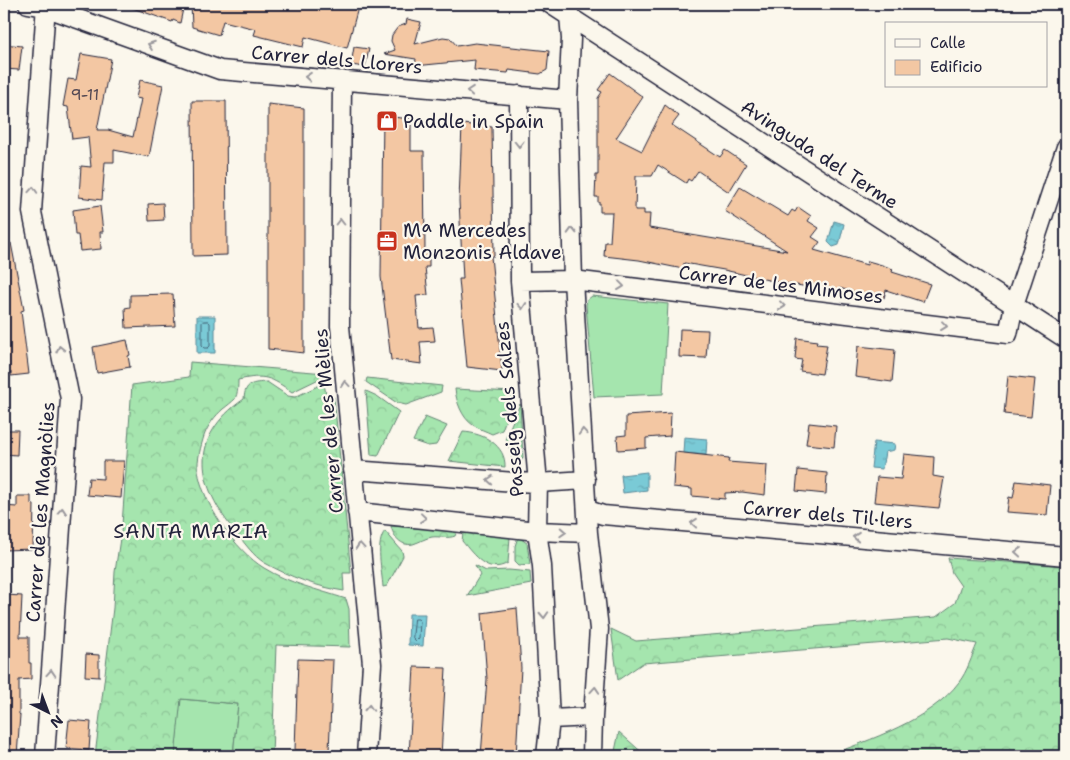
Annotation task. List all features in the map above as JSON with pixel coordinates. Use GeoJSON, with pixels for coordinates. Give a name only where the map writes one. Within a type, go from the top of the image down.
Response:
{"type":"FeatureCollection","features":[{"type":"Feature","properties":{"kind":"street","name":"Avinguda del Terme"},"geometry":{"type":"LineString","coordinates":[[550,4],[568,10],[1066,339]]}},
{"type":"Feature","properties":{"kind":"street","name":"Carrer dels Llorers"},"geometry":{"type":"LineString","coordinates":[[40,5],[220,70],[568,100]]}},
{"type":"Feature","properties":{"kind":"street","name":"Carrer de les Magnòlies"},"geometry":{"type":"LineString","coordinates":[[40,5],[32,212],[70,399],[45,756]]}},
{"type":"Feature","properties":{"kind":"street"},"geometry":{"type":"LineString","coordinates":[[568,10],[571,38],[568,100],[573,280],[588,533],[599,629],[592,756]]}},
{"type":"Feature","properties":{"kind":"street","name":"Carrer de les Mèlies"},"geometry":{"type":"LineString","coordinates":[[342,80],[340,326],[372,664],[366,756]]}},
{"type":"Feature","properties":{"kind":"street","name":"Passeig dels Salzes"},"geometry":{"type":"LineString","coordinates":[[519,95],[520,281],[538,483],[538,530],[542,566],[550,719],[546,756]]}},
{"type":"Feature","properties":{"kind":"street"},"geometry":{"type":"LineString","coordinates":[[1014,305],[1066,148]]}},
{"type":"Feature","properties":{"kind":"street","name":"Carrer de les Mimoses"},"geometry":{"type":"LineString","coordinates":[[520,281],[573,280],[1008,334],[1014,305]]}},
{"type":"Feature","properties":{"kind":"street"},"geometry":{"type":"LineString","coordinates":[[353,470],[538,483],[586,480]]}},
{"type":"Feature","properties":{"kind":"street","name":"Carrer dels Til·lers"},"geometry":{"type":"LineString","coordinates":[[588,510],[603,515],[1066,556]]}},
{"type":"Feature","properties":{"kind":"street"},"geometry":{"type":"LineString","coordinates":[[357,512],[538,530],[588,533]]}},
{"type":"Feature","properties":{"kind":"street"},"geometry":{"type":"LineString","coordinates":[[550,719],[593,717]]}},
{"type":"Feature","properties":{"kind":"green space"},"geometry":{"type":"Polygon","coordinates":[[[592,296],[668,304],[663,394],[594,397],[586,305],[587,300],[592,296]]]}},
{"type":"Feature","properties":{"kind":"green space"},"geometry":{"type":"Polygon","coordinates":[[[190,362],[326,373],[327,375],[292,392],[267,378],[255,377],[238,380],[235,399],[217,415],[206,432],[198,461],[198,470],[206,497],[213,511],[232,538],[253,560],[283,578],[346,599],[349,609],[350,647],[276,645],[272,756],[233,756],[238,704],[181,699],[175,756],[95,756],[122,525],[132,385],[189,377],[190,362]]]}},
{"type":"Feature","properties":{"kind":"green space"},"geometry":{"type":"Polygon","coordinates":[[[367,378],[442,386],[441,392],[406,405],[397,403],[366,382],[367,378]]]}},
{"type":"Feature","properties":{"kind":"green space"},"geometry":{"type":"Polygon","coordinates":[[[267,382],[288,396],[295,397],[324,383],[326,395],[334,397],[351,573],[343,573],[344,591],[304,581],[284,573],[261,560],[236,533],[223,515],[206,480],[204,463],[206,446],[213,430],[226,414],[244,399],[246,390],[250,385],[267,382]]]}},
{"type":"Feature","properties":{"kind":"green space"},"geometry":{"type":"Polygon","coordinates":[[[455,389],[513,392],[512,402],[502,430],[492,434],[469,422],[460,409],[455,389]]]}},
{"type":"Feature","properties":{"kind":"green space"},"geometry":{"type":"Polygon","coordinates":[[[366,391],[377,396],[399,412],[378,456],[371,455],[366,391]]]}},
{"type":"Feature","properties":{"kind":"green space"},"geometry":{"type":"Polygon","coordinates":[[[520,404],[523,457],[521,463],[515,468],[506,437],[520,404]]]}},
{"type":"Feature","properties":{"kind":"green space"},"geometry":{"type":"Polygon","coordinates":[[[425,417],[447,426],[436,445],[428,446],[413,441],[425,417]]]}},
{"type":"Feature","properties":{"kind":"green space"},"geometry":{"type":"Polygon","coordinates":[[[463,432],[478,435],[492,442],[502,452],[505,467],[449,461],[463,432]]]}},
{"type":"Feature","properties":{"kind":"green space"},"geometry":{"type":"Polygon","coordinates":[[[391,526],[457,531],[455,536],[452,537],[432,537],[413,544],[405,544],[398,540],[391,526]]]}},
{"type":"Feature","properties":{"kind":"green space"},"geometry":{"type":"Polygon","coordinates":[[[385,531],[402,551],[403,556],[387,586],[383,587],[380,543],[385,531]]]}},
{"type":"Feature","properties":{"kind":"green space"},"geometry":{"type":"Polygon","coordinates":[[[463,533],[510,537],[508,563],[494,567],[482,562],[462,541],[463,533]]]}},
{"type":"Feature","properties":{"kind":"green space"},"geometry":{"type":"Polygon","coordinates":[[[518,537],[527,543],[530,564],[519,565],[515,561],[515,546],[518,537]]]}},
{"type":"Feature","properties":{"kind":"green space"},"geometry":{"type":"Polygon","coordinates":[[[948,558],[1066,566],[1066,756],[827,756],[880,736],[916,718],[947,695],[964,674],[977,644],[948,638],[643,663],[618,680],[611,629],[636,641],[936,617],[955,603],[961,586],[952,573],[948,558]]]}},
{"type":"Feature","properties":{"kind":"green space"},"geometry":{"type":"Polygon","coordinates":[[[475,565],[486,571],[509,570],[530,572],[531,584],[467,596],[480,575],[475,565]]]}},
{"type":"Feature","properties":{"kind":"green space"},"geometry":{"type":"Polygon","coordinates":[[[180,699],[238,704],[233,756],[175,756],[180,699]]]}},
{"type":"Feature","properties":{"kind":"green space"},"geometry":{"type":"Polygon","coordinates":[[[619,732],[646,756],[614,756],[619,732]]]}},
{"type":"Feature","properties":{"kind":"water"},"geometry":{"type":"Polygon","coordinates":[[[834,221],[844,224],[839,245],[833,247],[828,242],[834,221]]]}},
{"type":"Feature","properties":{"kind":"water"},"geometry":{"type":"Polygon","coordinates":[[[197,316],[215,316],[215,353],[197,353],[197,316]]]}},
{"type":"Feature","properties":{"kind":"water"},"geometry":{"type":"Polygon","coordinates":[[[684,437],[707,439],[706,455],[683,453],[684,437]]]}},
{"type":"Feature","properties":{"kind":"water"},"geometry":{"type":"Polygon","coordinates":[[[874,442],[895,444],[894,450],[885,452],[882,469],[871,468],[874,442]]]}},
{"type":"Feature","properties":{"kind":"water"},"geometry":{"type":"Polygon","coordinates":[[[647,472],[647,490],[623,493],[621,475],[647,472]]]}},
{"type":"Feature","properties":{"kind":"water"},"geometry":{"type":"Polygon","coordinates":[[[409,614],[425,614],[423,646],[408,645],[409,614]]]}},
{"type":"Feature","properties":{"kind":"building"},"geometry":{"type":"Polygon","coordinates":[[[127,4],[184,4],[180,23],[127,6],[127,4]]]}},
{"type":"Feature","properties":{"kind":"building"},"geometry":{"type":"Polygon","coordinates":[[[191,4],[359,4],[347,48],[305,37],[303,47],[254,35],[256,29],[223,21],[219,35],[192,27],[191,4]]]}},
{"type":"Feature","properties":{"kind":"building"},"geometry":{"type":"Polygon","coordinates":[[[407,19],[421,22],[415,44],[443,37],[450,38],[457,46],[475,43],[549,51],[547,70],[540,74],[509,70],[508,73],[474,70],[475,60],[415,66],[416,59],[384,54],[395,50],[391,41],[392,35],[398,27],[406,24],[407,19]]]}},
{"type":"Feature","properties":{"kind":"building"},"geometry":{"type":"Polygon","coordinates":[[[4,44],[22,46],[19,70],[4,69],[4,44]]]}},
{"type":"Feature","properties":{"kind":"building"},"geometry":{"type":"Polygon","coordinates":[[[354,47],[369,49],[365,67],[351,65],[354,47]]]}},
{"type":"Feature","properties":{"kind":"building"},"geometry":{"type":"Polygon","coordinates":[[[81,54],[111,59],[97,130],[108,130],[133,137],[141,99],[136,98],[140,80],[163,85],[149,157],[114,150],[114,162],[105,162],[102,200],[79,197],[81,166],[91,167],[88,137],[72,139],[68,107],[63,106],[68,79],[76,80],[81,54]]]}},
{"type":"Feature","properties":{"kind":"building"},"geometry":{"type":"Polygon","coordinates":[[[610,73],[643,97],[616,138],[642,151],[665,105],[679,116],[672,125],[720,157],[725,150],[746,164],[729,192],[698,171],[691,181],[688,179],[686,183],[658,165],[652,176],[636,176],[635,210],[644,210],[644,214],[650,214],[649,228],[787,251],[725,211],[740,187],[788,216],[792,210],[795,212],[798,207],[811,216],[808,221],[819,228],[812,237],[820,242],[814,250],[867,265],[868,261],[882,265],[893,269],[892,272],[930,284],[923,302],[886,290],[884,298],[839,288],[838,292],[809,284],[809,287],[777,282],[684,263],[683,269],[639,260],[604,256],[605,242],[610,242],[612,212],[600,212],[598,197],[595,197],[596,175],[598,175],[598,98],[602,92],[598,90],[610,73]]]}},
{"type":"Feature","properties":{"kind":"building"},"geometry":{"type":"Polygon","coordinates":[[[192,101],[226,101],[227,255],[193,256],[192,101]]]}},
{"type":"Feature","properties":{"kind":"building"},"geometry":{"type":"Polygon","coordinates":[[[268,104],[304,108],[304,353],[268,349],[268,104]]]}},
{"type":"Feature","properties":{"kind":"building"},"geometry":{"type":"Polygon","coordinates":[[[383,116],[411,119],[411,151],[424,151],[425,253],[429,253],[429,267],[425,267],[428,295],[416,296],[419,328],[433,327],[435,341],[420,342],[422,364],[391,360],[381,277],[383,116]]]}},
{"type":"Feature","properties":{"kind":"building"},"geometry":{"type":"Polygon","coordinates":[[[462,124],[492,127],[494,256],[491,256],[502,371],[467,367],[459,279],[463,279],[459,201],[462,124]]]}},
{"type":"Feature","properties":{"kind":"building"},"geometry":{"type":"Polygon","coordinates":[[[163,203],[164,220],[149,221],[148,204],[163,203]]]}},
{"type":"Feature","properties":{"kind":"building"},"geometry":{"type":"Polygon","coordinates":[[[100,206],[103,232],[100,232],[101,249],[80,251],[78,235],[75,235],[73,210],[100,206]]]}},
{"type":"Feature","properties":{"kind":"building"},"geometry":{"type":"Polygon","coordinates":[[[4,243],[11,243],[24,310],[21,311],[29,374],[11,376],[11,372],[5,373],[4,243]]]}},
{"type":"Feature","properties":{"kind":"building"},"geometry":{"type":"Polygon","coordinates":[[[173,294],[175,326],[126,328],[125,308],[130,307],[130,295],[173,294]]]}},
{"type":"Feature","properties":{"kind":"building"},"geometry":{"type":"Polygon","coordinates":[[[680,329],[708,330],[706,358],[679,357],[680,329]]]}},
{"type":"Feature","properties":{"kind":"building"},"geometry":{"type":"Polygon","coordinates":[[[797,338],[817,341],[816,344],[827,345],[822,374],[800,371],[802,360],[795,359],[797,338]]]}},
{"type":"Feature","properties":{"kind":"building"},"geometry":{"type":"Polygon","coordinates":[[[127,340],[130,367],[97,373],[93,347],[127,340]]]}},
{"type":"Feature","properties":{"kind":"building"},"geometry":{"type":"Polygon","coordinates":[[[858,346],[895,350],[892,382],[855,377],[858,346]]]}},
{"type":"Feature","properties":{"kind":"building"},"geometry":{"type":"Polygon","coordinates":[[[1008,376],[1035,379],[1031,417],[1004,414],[1008,376]]]}},
{"type":"Feature","properties":{"kind":"building"},"geometry":{"type":"Polygon","coordinates":[[[671,413],[670,436],[646,438],[646,448],[618,450],[617,436],[626,435],[626,416],[671,413]]]}},
{"type":"Feature","properties":{"kind":"building"},"geometry":{"type":"Polygon","coordinates":[[[809,423],[836,426],[834,447],[806,444],[809,423]]]}},
{"type":"Feature","properties":{"kind":"building"},"geometry":{"type":"Polygon","coordinates":[[[4,430],[18,430],[17,455],[4,454],[4,430]]]}},
{"type":"Feature","properties":{"kind":"building"},"geometry":{"type":"Polygon","coordinates":[[[675,452],[729,458],[728,462],[767,465],[765,495],[742,492],[725,493],[725,499],[692,496],[692,489],[673,487],[675,452]]]}},
{"type":"Feature","properties":{"kind":"building"},"geometry":{"type":"Polygon","coordinates":[[[904,454],[934,457],[933,476],[944,478],[939,508],[874,502],[877,477],[901,479],[904,454]]]}},
{"type":"Feature","properties":{"kind":"building"},"geometry":{"type":"Polygon","coordinates":[[[103,461],[124,461],[121,498],[87,495],[89,478],[103,479],[103,461]]]}},
{"type":"Feature","properties":{"kind":"building"},"geometry":{"type":"Polygon","coordinates":[[[798,470],[827,473],[826,494],[796,491],[798,470]]]}},
{"type":"Feature","properties":{"kind":"building"},"geometry":{"type":"Polygon","coordinates":[[[1016,481],[1050,485],[1047,515],[1007,512],[1009,497],[1013,498],[1016,481]]]}},
{"type":"Feature","properties":{"kind":"building"},"geometry":{"type":"Polygon","coordinates":[[[17,496],[31,496],[31,504],[34,505],[33,549],[4,550],[4,506],[17,507],[17,496]]]}},
{"type":"Feature","properties":{"kind":"building"},"geometry":{"type":"Polygon","coordinates":[[[6,595],[22,596],[20,637],[29,637],[29,663],[31,663],[31,679],[19,680],[20,715],[17,756],[4,756],[6,595]]]}},
{"type":"Feature","properties":{"kind":"building"},"geometry":{"type":"Polygon","coordinates":[[[517,608],[521,668],[516,756],[481,756],[487,679],[482,613],[517,608]]]}},
{"type":"Feature","properties":{"kind":"building"},"geometry":{"type":"Polygon","coordinates":[[[86,654],[99,655],[99,677],[85,676],[86,654]]]}},
{"type":"Feature","properties":{"kind":"building"},"geometry":{"type":"Polygon","coordinates":[[[298,659],[333,660],[329,751],[295,750],[298,659]]]}},
{"type":"Feature","properties":{"kind":"building"},"geometry":{"type":"Polygon","coordinates":[[[414,667],[446,668],[441,756],[409,756],[414,667]]]}},
{"type":"Feature","properties":{"kind":"building"},"geometry":{"type":"Polygon","coordinates":[[[69,720],[91,722],[89,750],[66,748],[69,720]]]}},
{"type":"Feature","properties":{"kind":"place","name":"Paddle in Spain"},"geometry":{"type":"Point","coordinates":[387,121]}},
{"type":"Feature","properties":{"kind":"place","name":"Mª Mercedes Monzonis Aldave"},"geometry":{"type":"Point","coordinates":[387,241]}},
{"type":"Feature","properties":{"kind":"district","name":"SANTA MARIA"},"geometry":{"type":"Point","coordinates":[191,531]}}]}
